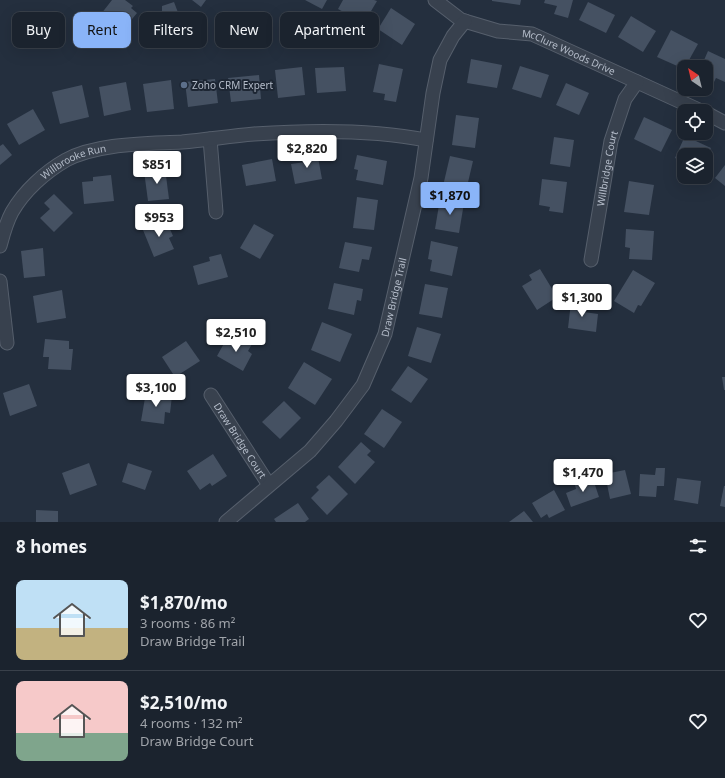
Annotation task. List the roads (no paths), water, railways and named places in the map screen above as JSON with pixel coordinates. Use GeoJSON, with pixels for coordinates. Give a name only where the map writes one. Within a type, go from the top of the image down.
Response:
{"type":"FeatureCollection","features":[{"type":"Feature","properties":{"kind":"street","name":"McClure Woods Drive"},"geometry":{"type":"LineString","coordinates":[[435,0],[461,20],[498,31],[532,34],[686,104]]}},
{"type":"Feature","properties":{"kind":"street","name":"Draw Bridge Trail"},"geometry":{"type":"LineString","coordinates":[[226,522],[310,450],[336,421],[363,385],[385,334],[421,178],[433,93],[440,60],[453,36],[465,21]]}},
{"type":"Feature","properties":{"kind":"street","name":"Willbridge Court"},"geometry":{"type":"LineString","coordinates":[[591,260],[610,141],[625,99],[637,82]]}},
{"type":"Feature","properties":{"kind":"street"},"geometry":{"type":"LineString","coordinates":[[713,117],[725,123]]}},
{"type":"Feature","properties":{"kind":"street","name":"Willbrooke Run"},"geometry":{"type":"LineString","coordinates":[[0,246],[4,229],[12,212],[41,179],[67,160],[102,148],[253,134],[325,131],[403,135],[426,140]]}},
{"type":"Feature","properties":{"kind":"street"},"geometry":{"type":"LineString","coordinates":[[210,139],[216,212]]}},
{"type":"Feature","properties":{"kind":"street"},"geometry":{"type":"LineString","coordinates":[[0,282],[7,343]]}},
{"type":"Feature","properties":{"kind":"street","name":"Draw Bridge Court"},"geometry":{"type":"LineString","coordinates":[[211,395],[269,485]]}},
{"type":"Feature","properties":{"kind":"place","name":"Zoho CRM Expert"},"geometry":{"type":"Point","coordinates":[184,85]}}]}
